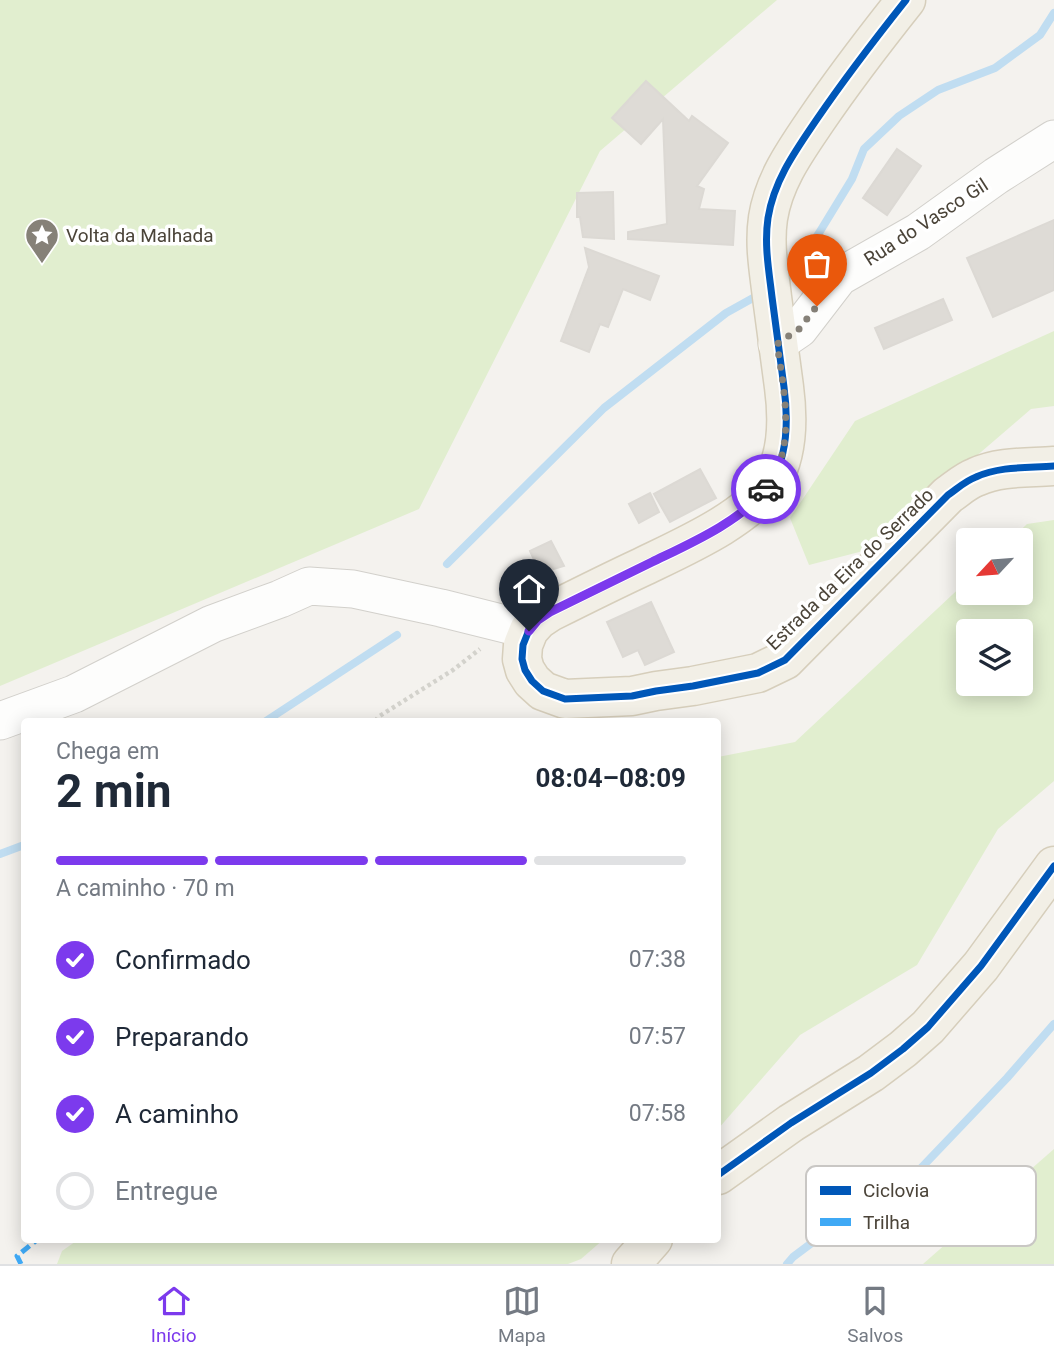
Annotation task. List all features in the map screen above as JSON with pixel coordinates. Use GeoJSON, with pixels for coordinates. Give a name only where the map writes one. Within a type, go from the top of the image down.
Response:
{"type":"FeatureCollection","features":[{"type":"Feature","properties":{"kind":"main road"},"geometry":{"type":"LineString","coordinates":[[518,628],[725,523],[757,500],[771,481],[780,465],[784,443],[784,391],[766,240],[773,195],[781,175],[799,145],[848,73],[906,0]]}},
{"type":"Feature","properties":{"kind":"main road","name":"Estrada da Eira do Serrado"},"geometry":{"type":"LineString","coordinates":[[518,628],[523,645],[522,659],[532,681],[543,691],[565,699],[632,696],[693,687],[758,673],[785,660],[948,495],[964,483],[1001,469],[1054,466]]}},
{"type":"Feature","properties":{"kind":"main road"},"geometry":{"type":"LineString","coordinates":[[721,1173],[870,1073],[928,1027],[981,966],[1054,866]]}},
{"type":"Feature","properties":{"kind":"main road"},"geometry":{"type":"LineString","coordinates":[[631,1264],[649,1243]]}},
{"type":"Feature","properties":{"kind":"street","name":"Rua do Vasco Gil"},"geometry":{"type":"LineString","coordinates":[[776,330],[799,329],[839,277],[918,232],[996,176],[1054,139]]}},
{"type":"Feature","properties":{"kind":"street"},"geometry":{"type":"LineString","coordinates":[[0,721],[74,694],[212,624],[309,586],[353,589],[518,628]]}},
{"type":"Feature","properties":{"kind":"path"},"geometry":{"type":"LineString","coordinates":[[378,718],[518,628]]}},
{"type":"Feature","properties":{"kind":"green space"},"geometry":{"type":"Polygon","coordinates":[[[0,0],[777,0],[600,151],[419,509],[0,686],[0,0]]]}},
{"type":"Feature","properties":{"kind":"green space"},"geometry":{"type":"Polygon","coordinates":[[[1054,331],[1054,406],[1031,409],[867,550],[809,565],[790,518],[855,421],[1054,331]]]}},
{"type":"Feature","properties":{"kind":"green space"},"geometry":{"type":"Polygon","coordinates":[[[1054,520],[1054,781],[998,829],[917,965],[800,1035],[721,1126],[721,756],[795,742],[956,591],[956,606],[1032,606],[1033,528],[1023,528],[1027,524],[1054,520]]]}},
{"type":"Feature","properties":{"kind":"green space"},"geometry":{"type":"Polygon","coordinates":[[[1054,1149],[1054,1264],[923,1264],[944,1246],[1036,1246],[1035,1166],[1054,1149]]]}},
{"type":"Feature","properties":{"kind":"green space"},"geometry":{"type":"Polygon","coordinates":[[[73,1243],[599,1243],[581,1259],[568,1264],[57,1264],[62,1251],[73,1243]]]}},
{"type":"Feature","properties":{"kind":"building"},"geometry":{"type":"Polygon","coordinates":[[[646,81],[689,121],[692,116],[728,143],[697,186],[704,189],[699,209],[735,211],[733,245],[628,239],[628,232],[667,224],[663,119],[641,144],[612,118],[646,81]]]}},
{"type":"Feature","properties":{"kind":"building"},"geometry":{"type":"Polygon","coordinates":[[[897,149],[921,166],[887,215],[863,198],[897,149]]]}},
{"type":"Feature","properties":{"kind":"building"},"geometry":{"type":"Polygon","coordinates":[[[613,192],[614,239],[583,237],[580,217],[577,217],[577,193],[613,192]]]}},
{"type":"Feature","properties":{"kind":"building"},"geometry":{"type":"Polygon","coordinates":[[[1054,220],[1054,290],[993,317],[967,258],[1054,220]]]}},
{"type":"Feature","properties":{"kind":"building"},"geometry":{"type":"Polygon","coordinates":[[[585,248],[659,276],[650,300],[623,289],[608,327],[600,324],[589,352],[561,341],[589,267],[585,248]]]}},
{"type":"Feature","properties":{"kind":"building"},"geometry":{"type":"Polygon","coordinates":[[[943,299],[952,320],[884,349],[875,328],[943,299]]]}},
{"type":"Feature","properties":{"kind":"building"},"geometry":{"type":"Polygon","coordinates":[[[700,469],[716,498],[670,522],[654,494],[700,469]]]}},
{"type":"Feature","properties":{"kind":"building"},"geometry":{"type":"Polygon","coordinates":[[[650,493],[659,512],[639,523],[629,504],[650,493]]]}},
{"type":"Feature","properties":{"kind":"building"},"geometry":{"type":"Polygon","coordinates":[[[551,541],[564,566],[540,573],[530,551],[551,541]]]}},
{"type":"Feature","properties":{"kind":"building"},"geometry":{"type":"Polygon","coordinates":[[[651,602],[674,652],[645,665],[638,650],[623,657],[607,622],[651,602]]]}},
{"type":"Feature","properties":{"kind":"waterway"},"geometry":{"type":"LineString","coordinates":[[782,281],[787,278],[819,233],[852,179],[864,149],[899,116],[938,90],[995,68],[1040,35],[1054,13]]}},
{"type":"Feature","properties":{"kind":"waterway"},"geometry":{"type":"LineString","coordinates":[[447,564],[604,408],[726,313],[762,293]]}},
{"type":"Feature","properties":{"kind":"waterway"},"geometry":{"type":"LineString","coordinates":[[271,718],[397,635]]}},
{"type":"Feature","properties":{"kind":"waterway"},"geometry":{"type":"LineString","coordinates":[[0,854],[21,846]]}},
{"type":"Feature","properties":{"kind":"waterway"},"geometry":{"type":"LineString","coordinates":[[923,1166],[1054,1024]]}},
{"type":"Feature","properties":{"kind":"waterway"},"geometry":{"type":"LineString","coordinates":[[787,1264],[808,1246]]}},
{"type":"Feature","properties":{"kind":"marked path"},"geometry":{"type":"LineString","coordinates":[[21,1264],[17,1256],[33,1243]]}},
{"type":"Feature","properties":{"kind":"cycle path"},"geometry":{"type":"LineString","coordinates":[[906,0],[801,142],[781,178],[771,204],[767,228],[767,258],[786,411],[784,447],[772,481],[747,508],[713,531],[538,620],[529,630],[523,645],[522,659],[525,670],[543,691],[565,699],[632,696],[758,673],[785,660],[961,485],[985,473],[1054,466]]}},
{"type":"Feature","properties":{"kind":"cycle path"},"geometry":{"type":"LineString","coordinates":[[721,1173],[791,1123],[871,1073],[928,1027],[981,966],[1054,866]]}},
{"type":"Feature","properties":{"kind":"way so far"},"geometry":{"type":"LineString","coordinates":[[766,489],[780,465],[784,443],[784,391],[777,344],[799,329],[817,306]]}},
{"type":"Feature","properties":{"kind":"place","name":"Volta da Malhada"},"geometry":{"type":"Point","coordinates":[42,265]}},
{"type":"Feature","properties":{"kind":"route"},"geometry":{"type":"LineString","coordinates":[[529,631],[538,620],[550,612],[725,523],[757,500],[766,489]]}}]}
